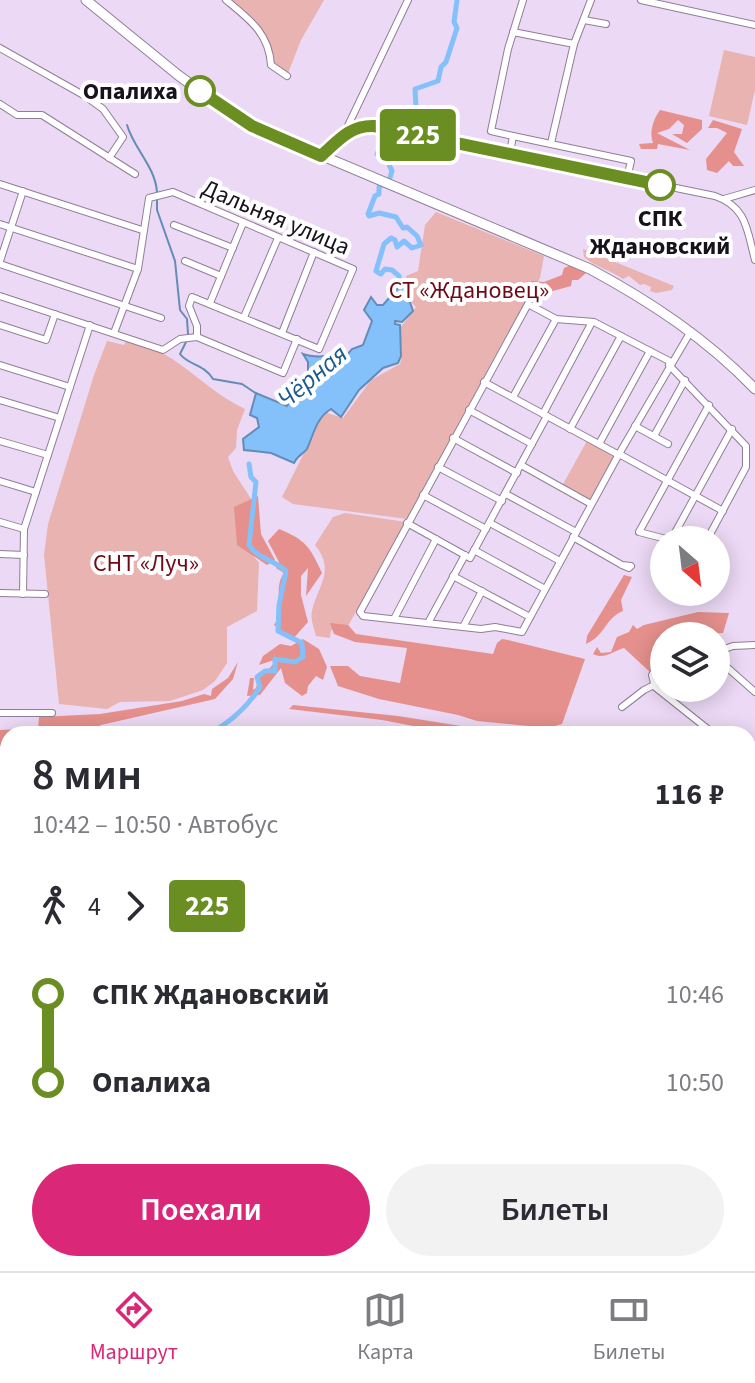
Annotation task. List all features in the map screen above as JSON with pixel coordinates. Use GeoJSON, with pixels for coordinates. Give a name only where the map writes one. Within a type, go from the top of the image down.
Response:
{"type":"FeatureCollection","features":[{"type":"Feature","properties":{"kind":"main road"},"geometry":{"type":"LineString","coordinates":[[86,0],[226,110],[321,156],[590,269],[691,331],[755,389]]}},
{"type":"Feature","properties":{"kind":"street"},"geometry":{"type":"LineString","coordinates":[[226,0],[258,27],[268,42],[271,65],[287,76]]}},
{"type":"Feature","properties":{"kind":"street"},"geometry":{"type":"LineString","coordinates":[[343,136],[408,0]]}},
{"type":"Feature","properties":{"kind":"street"},"geometry":{"type":"LineString","coordinates":[[523,0],[491,131],[631,161],[627,178]]}},
{"type":"Feature","properties":{"kind":"street"},"geometry":{"type":"LineString","coordinates":[[551,143],[574,44],[591,0]]}},
{"type":"Feature","properties":{"kind":"street"},"geometry":{"type":"LineString","coordinates":[[641,0],[755,25]]}},
{"type":"Feature","properties":{"kind":"street"},"geometry":{"type":"LineString","coordinates":[[584,20],[606,24]]}},
{"type":"Feature","properties":{"kind":"street"},"geometry":{"type":"LineString","coordinates":[[513,32],[574,44]]}},
{"type":"Feature","properties":{"kind":"street"},"geometry":{"type":"LineString","coordinates":[[0,48],[103,109],[123,137],[109,158]]}},
{"type":"Feature","properties":{"kind":"street"},"geometry":{"type":"LineString","coordinates":[[0,104],[17,115],[42,115],[135,174]]}},
{"type":"Feature","properties":{"kind":"street"},"geometry":{"type":"LineString","coordinates":[[321,156],[343,136],[361,126],[510,153],[724,199],[734,205],[743,218],[755,260]]}},
{"type":"Feature","properties":{"kind":"street"},"geometry":{"type":"LineString","coordinates":[[510,153],[513,136]]}},
{"type":"Feature","properties":{"kind":"street"},"geometry":{"type":"LineString","coordinates":[[0,184],[142,230],[138,269],[114,333]]}},
{"type":"Feature","properties":{"kind":"street"},"geometry":{"type":"LineString","coordinates":[[724,199],[755,190]]}},
{"type":"Feature","properties":{"kind":"street"},"geometry":{"type":"LineString","coordinates":[[23,191],[0,262],[161,318]]}},
{"type":"Feature","properties":{"kind":"street","name":"Дальняя улица"},"geometry":{"type":"LineString","coordinates":[[142,230],[149,198],[173,192],[353,269],[319,349],[297,339]]}},
{"type":"Feature","properties":{"kind":"street"},"geometry":{"type":"LineString","coordinates":[[210,303],[243,223]]}},
{"type":"Feature","properties":{"kind":"street"},"geometry":{"type":"LineString","coordinates":[[0,224],[138,269]]}},
{"type":"Feature","properties":{"kind":"street"},"geometry":{"type":"LineString","coordinates":[[174,225],[233,248]]}},
{"type":"Feature","properties":{"kind":"street"},"geometry":{"type":"LineString","coordinates":[[244,317],[278,238]]}},
{"type":"Feature","properties":{"kind":"street"},"geometry":{"type":"LineString","coordinates":[[282,333],[314,252]]}},
{"type":"Feature","properties":{"kind":"street"},"geometry":{"type":"LineString","coordinates":[[185,261],[221,276]]}},
{"type":"Feature","properties":{"kind":"street"},"geometry":{"type":"LineString","coordinates":[[183,292],[297,339],[283,373],[191,337]]}},
{"type":"Feature","properties":{"kind":"street"},"geometry":{"type":"LineString","coordinates":[[0,296],[163,350],[191,337],[197,326],[189,306],[192,297]]}},
{"type":"Feature","properties":{"kind":"street"},"geometry":{"type":"LineString","coordinates":[[691,331],[670,363],[522,632],[363,616],[360,612],[528,304],[556,319],[592,322],[670,363],[745,444],[747,464],[715,526]]}},
{"type":"Feature","properties":{"kind":"street"},"geometry":{"type":"LineString","coordinates":[[0,325],[46,340],[55,314]]}},
{"type":"Feature","properties":{"kind":"street"},"geometry":{"type":"LineString","coordinates":[[513,397],[556,319]]}},
{"type":"Feature","properties":{"kind":"street"},"geometry":{"type":"LineString","coordinates":[[428,623],[453,576],[474,550],[506,494],[592,322]]}},
{"type":"Feature","properties":{"kind":"street"},"geometry":{"type":"LineString","coordinates":[[23,594],[24,529],[90,325]]}},
{"type":"Feature","properties":{"kind":"street"},"geometry":{"type":"LineString","coordinates":[[570,429],[621,336]]}},
{"type":"Feature","properties":{"kind":"street"},"geometry":{"type":"LineString","coordinates":[[599,444],[650,351]]}},
{"type":"Feature","properties":{"kind":"street"},"geometry":{"type":"LineString","coordinates":[[0,365],[70,387]]}},
{"type":"Feature","properties":{"kind":"street"},"geometry":{"type":"LineString","coordinates":[[654,436],[685,380]]}},
{"type":"Feature","properties":{"kind":"street"},"geometry":{"type":"LineString","coordinates":[[484,382],[723,511]]}},
{"type":"Feature","properties":{"kind":"street"},"geometry":{"type":"LineString","coordinates":[[0,400],[60,418]]}},
{"type":"Feature","properties":{"kind":"street"},"geometry":{"type":"LineString","coordinates":[[650,535],[639,532],[709,405]]}},
{"type":"Feature","properties":{"kind":"street"},"geometry":{"type":"LineString","coordinates":[[469,410],[532,444]]}},
{"type":"Feature","properties":{"kind":"street"},"geometry":{"type":"LineString","coordinates":[[635,426],[668,444]]}},
{"type":"Feature","properties":{"kind":"street"},"geometry":{"type":"LineString","coordinates":[[678,526],[732,429]]}},
{"type":"Feature","properties":{"kind":"street"},"geometry":{"type":"LineString","coordinates":[[453,438],[517,473]]}},
{"type":"Feature","properties":{"kind":"street"},"geometry":{"type":"LineString","coordinates":[[0,441],[48,455]]}},
{"type":"Feature","properties":{"kind":"street"},"geometry":{"type":"LineString","coordinates":[[521,465],[591,504]]}},
{"type":"Feature","properties":{"kind":"street"},"geometry":{"type":"LineString","coordinates":[[438,467],[502,501]]}},
{"type":"Feature","properties":{"kind":"street"},"geometry":{"type":"LineString","coordinates":[[0,481],[36,492]]}},
{"type":"Feature","properties":{"kind":"street"},"geometry":{"type":"LineString","coordinates":[[506,494],[622,565]]}},
{"type":"Feature","properties":{"kind":"street"},"geometry":{"type":"LineString","coordinates":[[423,495],[560,561]]}},
{"type":"Feature","properties":{"kind":"street"},"geometry":{"type":"LineString","coordinates":[[0,522],[24,529]]}},
{"type":"Feature","properties":{"kind":"street"},"geometry":{"type":"LineString","coordinates":[[407,523],[467,556]]}},
{"type":"Feature","properties":{"kind":"street"},"geometry":{"type":"LineString","coordinates":[[394,619],[436,539]]}},
{"type":"Feature","properties":{"kind":"street"},"geometry":{"type":"LineString","coordinates":[[474,550],[545,589]]}},
{"type":"Feature","properties":{"kind":"street"},"geometry":{"type":"LineString","coordinates":[[0,554],[24,555]]}},
{"type":"Feature","properties":{"kind":"street"},"geometry":{"type":"LineString","coordinates":[[453,576],[530,617]]}},
{"type":"Feature","properties":{"kind":"street"},"geometry":{"type":"LineString","coordinates":[[463,627],[482,591]]}},
{"type":"Feature","properties":{"kind":"street"},"geometry":{"type":"LineString","coordinates":[[0,593],[45,594]]}},
{"type":"Feature","properties":{"kind":"street"},"geometry":{"type":"LineString","coordinates":[[730,647],[755,645]]}},
{"type":"Feature","properties":{"kind":"street"},"geometry":{"type":"LineString","coordinates":[[730,670],[755,692]]}},
{"type":"Feature","properties":{"kind":"street"},"geometry":{"type":"LineString","coordinates":[[622,707],[650,686]]}},
{"type":"Feature","properties":{"kind":"street"},"geometry":{"type":"LineString","coordinates":[[676,702],[704,726]]}},
{"type":"Feature","properties":{"kind":"street"},"geometry":{"type":"LineString","coordinates":[[0,713],[52,713]]}},
{"type":"Feature","properties":{"kind":"green space"},"geometry":{"type":"Polygon","coordinates":[[[231,0],[324,0],[301,40],[287,76],[270,65],[268,42],[260,27],[231,0]]]}},
{"type":"Feature","properties":{"kind":"green space"},"geometry":{"type":"Polygon","coordinates":[[[724,50],[755,57],[755,90],[747,125],[709,116],[724,50]]]}},
{"type":"Feature","properties":{"kind":"green space","name":"СТ «Ждановец»"},"geometry":{"type":"Polygon","coordinates":[[[436,212],[544,256],[540,278],[407,519],[293,504],[282,497],[323,417],[327,413],[343,418],[371,380],[400,364],[400,328],[416,307],[409,300],[406,276],[418,271],[425,225],[436,212]]]}},
{"type":"Feature","properties":{"kind":"green space"},"geometry":{"type":"Polygon","coordinates":[[[583,249],[674,286],[672,290],[650,291],[651,287],[640,285],[629,276],[623,279],[588,260],[584,257],[583,249]]]}},
{"type":"Feature","properties":{"kind":"green space","name":"СНТ «Луч»"},"geometry":{"type":"Polygon","coordinates":[[[127,340],[166,355],[245,409],[237,430],[236,448],[228,457],[233,471],[253,502],[248,549],[259,563],[257,611],[227,627],[227,663],[215,681],[203,690],[170,701],[120,702],[107,709],[59,704],[44,555],[48,524],[107,341],[124,345],[127,340]]]}},
{"type":"Feature","properties":{"kind":"green space"},"geometry":{"type":"Polygon","coordinates":[[[588,439],[616,455],[589,502],[562,486],[588,439]]]}},
{"type":"Feature","properties":{"kind":"green space"},"geometry":{"type":"Polygon","coordinates":[[[345,513],[406,522],[348,626],[343,631],[331,630],[330,638],[316,636],[312,614],[325,570],[315,545],[333,517],[345,513]]]}},
{"type":"Feature","properties":{"kind":"shaded area"},"geometry":{"type":"Polygon","coordinates":[[[660,110],[702,120],[702,129],[687,143],[672,134],[682,134],[684,125],[678,120],[669,129],[657,133],[690,150],[658,144],[657,149],[641,149],[639,144],[653,143],[652,126],[660,110]]]}},
{"type":"Feature","properties":{"kind":"shaded area"},"geometry":{"type":"Polygon","coordinates":[[[713,120],[742,129],[734,152],[744,166],[733,166],[729,161],[717,173],[707,170],[706,159],[727,133],[708,128],[713,120]]]}},
{"type":"Feature","properties":{"kind":"shaded area"},"geometry":{"type":"Polygon","coordinates":[[[571,265],[586,273],[578,280],[572,280],[571,286],[531,297],[527,287],[532,281],[544,282],[562,275],[564,268],[571,265]]]}},
{"type":"Feature","properties":{"kind":"shaded area"},"geometry":{"type":"Polygon","coordinates":[[[258,496],[261,534],[275,560],[267,565],[237,545],[234,507],[258,496]]]}},
{"type":"Feature","properties":{"kind":"shaded area"},"geometry":{"type":"Polygon","coordinates":[[[279,529],[306,545],[322,573],[306,596],[308,568],[301,576],[301,595],[308,622],[292,640],[274,625],[279,612],[279,586],[284,573],[276,568],[279,562],[268,541],[279,529]]]}},
{"type":"Feature","properties":{"kind":"shaded area"},"geometry":{"type":"Polygon","coordinates":[[[624,575],[632,577],[621,600],[623,611],[586,644],[587,636],[624,575]]]}},
{"type":"Feature","properties":{"kind":"shaded area"},"geometry":{"type":"Polygon","coordinates":[[[698,612],[729,613],[726,622],[656,622],[698,612]]]}},
{"type":"Feature","properties":{"kind":"shaded area"},"geometry":{"type":"Polygon","coordinates":[[[330,623],[348,625],[356,634],[493,654],[502,639],[585,659],[562,724],[528,726],[477,721],[379,699],[338,686],[330,666],[348,666],[360,676],[400,683],[407,648],[355,642],[334,634],[330,623]]]}},
{"type":"Feature","properties":{"kind":"shaded area"},"geometry":{"type":"Polygon","coordinates":[[[650,624],[650,672],[624,648],[605,656],[593,654],[597,647],[601,653],[611,652],[617,637],[629,632],[633,625],[637,629],[650,624]]]}},
{"type":"Feature","properties":{"kind":"shaded area"},"geometry":{"type":"Polygon","coordinates":[[[303,639],[319,649],[327,667],[323,680],[316,676],[302,696],[285,683],[281,668],[260,695],[247,696],[250,678],[254,678],[253,690],[260,672],[270,668],[277,659],[259,665],[263,656],[280,644],[291,646],[303,639]]]}},
{"type":"Feature","properties":{"kind":"shaded area"},"geometry":{"type":"Polygon","coordinates":[[[238,662],[233,679],[215,699],[99,726],[38,726],[39,717],[100,714],[182,701],[204,694],[211,696],[212,689],[228,678],[238,662]]]}},
{"type":"Feature","properties":{"kind":"shaded area"},"geometry":{"type":"Polygon","coordinates":[[[293,705],[461,726],[413,726],[289,709],[293,705]]]}},
{"type":"Feature","properties":{"kind":"water"},"geometry":{"type":"Polygon","coordinates":[[[403,282],[413,311],[402,322],[395,321],[400,325],[401,356],[398,363],[383,368],[359,390],[341,417],[331,409],[326,413],[307,449],[294,463],[271,453],[244,450],[243,439],[259,427],[257,418],[250,415],[256,393],[287,406],[308,374],[308,362],[303,354],[345,357],[352,349],[363,345],[372,321],[364,310],[371,297],[377,305],[383,305],[403,282]]]}},
{"type":"Feature","properties":{"kind":"waterway","name":"Чёрная"},"geometry":{"type":"LineString","coordinates":[[401,288],[403,282],[400,284],[399,276],[392,270],[385,269],[381,274],[376,271],[384,244],[391,238],[397,247],[404,241],[412,248],[421,245],[417,236],[407,227],[403,228],[396,217],[368,214],[375,196],[379,194],[379,187],[389,181],[392,171],[386,158],[377,154],[383,143],[397,138],[416,107],[415,89],[438,81],[457,28],[454,22],[457,0]]}},
{"type":"Feature","properties":{"kind":"waterway"},"geometry":{"type":"LineString","coordinates":[[127,125],[152,174],[157,192]]}},
{"type":"Feature","properties":{"kind":"waterway"},"geometry":{"type":"LineString","coordinates":[[157,199],[157,210],[175,261],[180,310],[187,319],[188,334]]}},
{"type":"Feature","properties":{"kind":"waterway"},"geometry":{"type":"LineString","coordinates":[[187,340],[180,354],[183,358],[205,370],[213,379],[242,384],[257,394]]}},
{"type":"Feature","properties":{"kind":"waterway","name":"Чёрная"},"geometry":{"type":"LineString","coordinates":[[221,726],[250,702],[260,687],[257,677],[265,671],[275,671],[275,659],[295,662],[303,657],[302,643],[278,631],[279,605],[286,571],[256,553],[249,545],[256,482],[251,477],[249,464]]}},
{"type":"Feature","properties":{"kind":"bus line","name":"225"},"geometry":{"type":"LineString","coordinates":[[200,91],[252,126],[321,156],[351,130],[374,126],[660,185]]}},
{"type":"Feature","properties":{"kind":"place","name":"Опалиха"},"geometry":{"type":"Point","coordinates":[200,91]}},
{"type":"Feature","properties":{"kind":"place","name":"СПК Ждановский"},"geometry":{"type":"Point","coordinates":[660,185]}}]}
